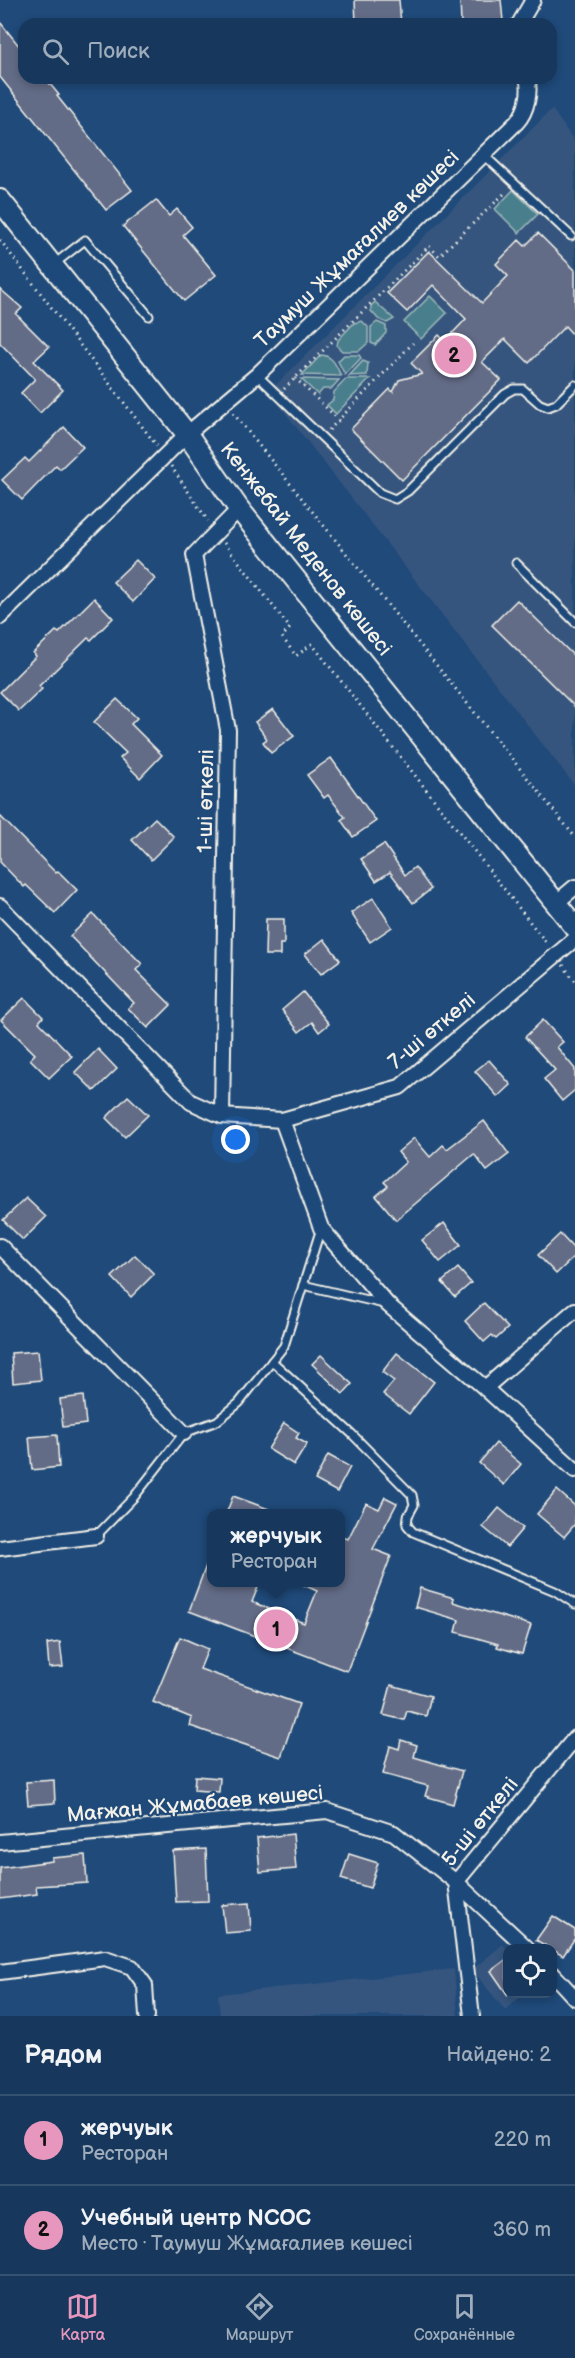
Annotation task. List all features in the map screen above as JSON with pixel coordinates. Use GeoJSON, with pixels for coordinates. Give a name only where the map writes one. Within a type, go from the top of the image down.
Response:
{"type":"FeatureCollection","features":[{"type":"Feature","properties":{"kind":"street"},"geometry":{"type":"LineString","coordinates":[[522,18],[533,0]]}},
{"type":"Feature","properties":{"kind":"street","name":"Таумуш Жұмағалиев көшесі"},"geometry":{"type":"LineString","coordinates":[[0,617],[187,434],[257,375],[484,155],[522,116],[530,87],[529,84]]}},
{"type":"Feature","properties":{"kind":"street","name":"Кенжебай Меденов көшесі"},"geometry":{"type":"LineString","coordinates":[[0,200],[187,434],[239,509],[575,927]]}},
{"type":"Feature","properties":{"kind":"street","name":"1-ші өткелі"},"geometry":{"type":"LineString","coordinates":[[222,1116],[228,730],[194,555],[239,509]]}},
{"type":"Feature","properties":{"kind":"street"},"geometry":{"type":"LineString","coordinates":[[557,902],[575,887]]}},
{"type":"Feature","properties":{"kind":"street","name":"7-ші өткелі"},"geometry":{"type":"LineString","coordinates":[[0,906],[191,1102],[222,1116],[282,1120],[400,1087],[575,939]]}},
{"type":"Feature","properties":{"kind":"street"},"geometry":{"type":"LineString","coordinates":[[282,1120],[321,1228],[387,1304],[485,1388],[575,1470]]}},
{"type":"Feature","properties":{"kind":"street"},"geometry":{"type":"LineString","coordinates":[[0,1246],[184,1433]]}},
{"type":"Feature","properties":{"kind":"street"},"geometry":{"type":"LineString","coordinates":[[485,1388],[575,1310]]}},
{"type":"Feature","properties":{"kind":"street"},"geometry":{"type":"LineString","coordinates":[[0,1548],[96,1536]]}},
{"type":"Feature","properties":{"kind":"street","name":"5-ші өткелі"},"geometry":{"type":"LineString","coordinates":[[472,2016],[456,1882],[575,1738]]}},
{"type":"Feature","properties":{"kind":"street","name":"Мағжан Жұмабаев көшесі"},"geometry":{"type":"LineString","coordinates":[[0,1842],[327,1810],[394,1833],[456,1882],[523,1944]]}},
{"type":"Feature","properties":{"kind":"street"},"geometry":{"type":"LineString","coordinates":[[0,1972],[105,1958],[132,1966],[145,1985],[147,2016]]}},
{"type":"Feature","properties":{"kind":"street"},"geometry":{"type":"LineString","coordinates":[[557,1978],[575,1998]]}},
{"type":"Feature","properties":{"kind":"lane"},"geometry":{"type":"LineString","coordinates":[[484,155],[571,236]]}},
{"type":"Feature","properties":{"kind":"lane"},"geometry":{"type":"LineString","coordinates":[[51,266],[85,240],[149,316]]}},
{"type":"Feature","properties":{"kind":"lane"},"geometry":{"type":"LineString","coordinates":[[257,375],[380,493],[395,499],[408,491],[505,394],[514,389],[524,389],[540,404],[548,407],[556,404],[575,385]]}},
{"type":"Feature","properties":{"kind":"lane"},"geometry":{"type":"LineString","coordinates":[[516,563],[575,622]]}},
{"type":"Feature","properties":{"kind":"lane"},"geometry":{"type":"LineString","coordinates":[[96,1536],[134,1497],[184,1433],[217,1421],[239,1403],[284,1346],[321,1228]]}},
{"type":"Feature","properties":{"kind":"lane"},"geometry":{"type":"LineString","coordinates":[[303,1285],[387,1304]]}},
{"type":"Feature","properties":{"kind":"lane"},"geometry":{"type":"LineString","coordinates":[[272,1361],[352,1434],[412,1495],[414,1504],[408,1516],[407,1525],[413,1532],[555,1591],[575,1604]]}},
{"type":"Feature","properties":{"kind":"path"},"geometry":{"type":"LineString","coordinates":[[278,395],[429,246],[438,256],[514,183]]}},
{"type":"Feature","properties":{"kind":"path"},"geometry":{"type":"LineString","coordinates":[[0,240],[165,456],[216,533],[290,628],[282,637],[296,656],[312,644],[575,981]]}},
{"type":"Feature","properties":{"kind":"path"},"geometry":{"type":"LineString","coordinates":[[322,438],[413,344]]}},
{"type":"Feature","properties":{"kind":"path"},"geometry":{"type":"LineString","coordinates":[[295,378],[339,420]]}},
{"type":"Feature","properties":{"kind":"path"},"geometry":{"type":"LineString","coordinates":[[224,403],[575,837]]}},
{"type":"Feature","properties":{"kind":"shaded area"},"geometry":{"type":"Polygon","coordinates":[[[552,109],[575,142],[575,786],[269,392],[552,109]]]}},
{"type":"Feature","properties":{"kind":"shaded area"},"geometry":{"type":"Polygon","coordinates":[[[503,1944],[503,1998],[519,1998],[505,2010],[472,1970],[503,1944]]]}},
{"type":"Feature","properties":{"kind":"shaded area"},"geometry":{"type":"Polygon","coordinates":[[[454,1969],[458,2016],[220,2016],[218,1994],[454,1969]]]}},
{"type":"Feature","properties":{"kind":"green space"},"geometry":{"type":"Polygon","coordinates":[[[513,190],[538,214],[519,233],[495,209],[513,190]]]}},
{"type":"Feature","properties":{"kind":"green space"},"geometry":{"type":"Polygon","coordinates":[[[430,296],[447,313],[421,339],[404,322],[430,296]]]}},
{"type":"Feature","properties":{"kind":"green space"},"geometry":{"type":"Polygon","coordinates":[[[375,302],[394,319],[387,323],[378,319],[371,311],[371,306],[375,302]]]}},
{"type":"Feature","properties":{"kind":"green space"},"geometry":{"type":"Polygon","coordinates":[[[362,321],[368,327],[368,343],[359,351],[342,351],[337,346],[338,340],[354,323],[362,321]]]}},
{"type":"Feature","properties":{"kind":"green space"},"geometry":{"type":"Polygon","coordinates":[[[377,322],[386,326],[386,333],[375,345],[371,343],[371,327],[377,322]]]}},
{"type":"Feature","properties":{"kind":"green space"},"geometry":{"type":"Polygon","coordinates":[[[321,355],[331,359],[341,376],[302,375],[321,355]]]}},
{"type":"Feature","properties":{"kind":"green space"},"geometry":{"type":"Polygon","coordinates":[[[344,355],[359,355],[361,358],[345,375],[338,361],[344,355]]]}},
{"type":"Feature","properties":{"kind":"green space"},"geometry":{"type":"Polygon","coordinates":[[[363,361],[368,363],[367,375],[349,376],[363,361]]]}},
{"type":"Feature","properties":{"kind":"green space"},"geometry":{"type":"Polygon","coordinates":[[[301,379],[339,380],[331,389],[323,389],[318,395],[301,379]]]}},
{"type":"Feature","properties":{"kind":"green space"},"geometry":{"type":"Polygon","coordinates":[[[346,379],[370,379],[336,414],[327,405],[333,400],[334,392],[346,379]]]}},
{"type":"Feature","properties":{"kind":"building"},"geometry":{"type":"Polygon","coordinates":[[[355,0],[399,0],[400,18],[356,18],[355,0]]]}},
{"type":"Feature","properties":{"kind":"building"},"geometry":{"type":"Polygon","coordinates":[[[460,0],[501,0],[503,18],[461,18],[460,0]]]}},
{"type":"Feature","properties":{"kind":"building"},"geometry":{"type":"Polygon","coordinates":[[[0,22],[18,44],[18,84],[50,84],[132,190],[106,210],[0,77],[0,22]]]}},
{"type":"Feature","properties":{"kind":"building"},"geometry":{"type":"Polygon","coordinates":[[[156,200],[169,216],[177,209],[192,227],[183,235],[216,275],[184,301],[123,226],[156,200]]]}},
{"type":"Feature","properties":{"kind":"building"},"geometry":{"type":"Polygon","coordinates":[[[538,233],[575,270],[575,337],[565,326],[529,363],[505,339],[482,362],[501,380],[402,480],[351,429],[390,389],[393,392],[399,380],[422,374],[411,363],[439,335],[445,341],[466,319],[433,285],[407,312],[387,293],[429,251],[482,303],[508,276],[496,264],[519,240],[525,246],[538,233]]]}},
{"type":"Feature","properties":{"kind":"building"},"geometry":{"type":"Polygon","coordinates":[[[0,289],[22,308],[16,314],[49,347],[34,361],[63,390],[40,413],[21,393],[35,379],[0,343],[0,289]]]}},
{"type":"Feature","properties":{"kind":"building"},"geometry":{"type":"Polygon","coordinates":[[[64,427],[83,447],[60,469],[56,465],[22,500],[2,480],[25,458],[29,462],[64,427]]]}},
{"type":"Feature","properties":{"kind":"building"},"geometry":{"type":"Polygon","coordinates":[[[136,560],[155,579],[133,602],[113,582],[136,560]]]}},
{"type":"Feature","properties":{"kind":"building"},"geometry":{"type":"Polygon","coordinates":[[[94,598],[113,618],[91,640],[88,638],[39,686],[42,689],[19,711],[0,692],[36,656],[33,653],[56,631],[59,633],[94,598]]]}},
{"type":"Feature","properties":{"kind":"building"},"geometry":{"type":"Polygon","coordinates":[[[517,600],[575,657],[575,707],[492,625],[517,600]]]}},
{"type":"Feature","properties":{"kind":"building"},"geometry":{"type":"Polygon","coordinates":[[[117,699],[137,718],[131,724],[162,755],[140,778],[120,758],[126,753],[94,722],[117,699]]]}},
{"type":"Feature","properties":{"kind":"building"},"geometry":{"type":"Polygon","coordinates":[[[273,709],[294,736],[271,753],[263,742],[267,739],[255,722],[273,709]]]}},
{"type":"Feature","properties":{"kind":"building"},"geometry":{"type":"Polygon","coordinates":[[[331,758],[376,821],[353,837],[341,820],[345,817],[328,795],[324,798],[307,775],[331,758]]]}},
{"type":"Feature","properties":{"kind":"building"},"geometry":{"type":"Polygon","coordinates":[[[0,816],[56,873],[58,871],[77,890],[55,913],[26,885],[24,887],[0,862],[0,816]]]}},
{"type":"Feature","properties":{"kind":"building"},"geometry":{"type":"Polygon","coordinates":[[[155,818],[174,837],[151,860],[132,840],[155,818]]]}},
{"type":"Feature","properties":{"kind":"building"},"geometry":{"type":"Polygon","coordinates":[[[384,844],[405,875],[415,867],[431,889],[413,903],[390,872],[376,881],[361,859],[384,844]]]}},
{"type":"Feature","properties":{"kind":"building"},"geometry":{"type":"Polygon","coordinates":[[[373,898],[392,927],[370,942],[351,913],[373,898]]]}},
{"type":"Feature","properties":{"kind":"building"},"geometry":{"type":"Polygon","coordinates":[[[93,914],[142,964],[136,970],[171,1005],[148,1028],[128,1008],[134,1003],[70,936],[93,914]]]}},
{"type":"Feature","properties":{"kind":"building"},"geometry":{"type":"Polygon","coordinates":[[[266,919],[284,919],[284,944],[280,944],[280,955],[265,955],[266,919]]]}},
{"type":"Feature","properties":{"kind":"building"},"geometry":{"type":"Polygon","coordinates":[[[324,939],[340,960],[321,974],[305,954],[324,939]]]}},
{"type":"Feature","properties":{"kind":"building"},"geometry":{"type":"Polygon","coordinates":[[[303,992],[329,1024],[319,1032],[312,1022],[299,1032],[282,1010],[303,992]]]}},
{"type":"Feature","properties":{"kind":"building"},"geometry":{"type":"Polygon","coordinates":[[[24,998],[43,1017],[39,1022],[72,1056],[49,1078],[30,1059],[35,1054],[1,1020],[24,998]]]}},
{"type":"Feature","properties":{"kind":"building"},"geometry":{"type":"Polygon","coordinates":[[[543,1020],[563,1042],[557,1047],[575,1069],[575,1090],[562,1101],[544,1079],[555,1070],[525,1037],[543,1020]]]}},
{"type":"Feature","properties":{"kind":"building"},"geometry":{"type":"Polygon","coordinates":[[[98,1049],[117,1069],[94,1091],[75,1072],[98,1049]]]}},
{"type":"Feature","properties":{"kind":"building"},"geometry":{"type":"Polygon","coordinates":[[[489,1060],[511,1085],[498,1097],[475,1071],[489,1060]]]}},
{"type":"Feature","properties":{"kind":"building"},"geometry":{"type":"Polygon","coordinates":[[[128,1096],[148,1115],[125,1137],[106,1118],[128,1096]]]}},
{"type":"Feature","properties":{"kind":"building"},"geometry":{"type":"Polygon","coordinates":[[[484,1121],[509,1154],[487,1171],[474,1154],[396,1220],[376,1196],[388,1186],[384,1182],[406,1162],[398,1152],[414,1138],[430,1157],[443,1145],[447,1149],[484,1121]]]}},
{"type":"Feature","properties":{"kind":"building"},"geometry":{"type":"Polygon","coordinates":[[[26,1198],[46,1217],[23,1240],[3,1220],[26,1198]]]}},
{"type":"Feature","properties":{"kind":"building"},"geometry":{"type":"Polygon","coordinates":[[[444,1223],[461,1245],[440,1262],[422,1240],[444,1223]]]}},
{"type":"Feature","properties":{"kind":"building"},"geometry":{"type":"Polygon","coordinates":[[[560,1234],[575,1250],[575,1256],[556,1274],[538,1255],[560,1234]]]}},
{"type":"Feature","properties":{"kind":"building"},"geometry":{"type":"Polygon","coordinates":[[[135,1255],[154,1274],[131,1297],[112,1277],[135,1255]]]}},
{"type":"Feature","properties":{"kind":"building"},"geometry":{"type":"Polygon","coordinates":[[[458,1268],[471,1283],[455,1297],[442,1282],[458,1268]]]}},
{"type":"Feature","properties":{"kind":"building"},"geometry":{"type":"Polygon","coordinates":[[[484,1303],[508,1328],[496,1339],[492,1335],[484,1342],[465,1321],[484,1303]]]}},
{"type":"Feature","properties":{"kind":"building"},"geometry":{"type":"Polygon","coordinates":[[[38,1351],[41,1380],[13,1383],[11,1353],[38,1351]]]}},
{"type":"Feature","properties":{"kind":"building"},"geometry":{"type":"Polygon","coordinates":[[[397,1353],[434,1382],[409,1414],[383,1394],[394,1381],[382,1372],[397,1353]]]}},
{"type":"Feature","properties":{"kind":"building"},"geometry":{"type":"Polygon","coordinates":[[[321,1355],[352,1384],[343,1394],[312,1364],[321,1355]]]}},
{"type":"Feature","properties":{"kind":"building"},"geometry":{"type":"Polygon","coordinates":[[[83,1396],[86,1424],[63,1427],[60,1399],[83,1396]]]}},
{"type":"Feature","properties":{"kind":"building"},"geometry":{"type":"Polygon","coordinates":[[[284,1423],[299,1433],[296,1438],[307,1444],[294,1465],[268,1449],[284,1423]]]}},
{"type":"Feature","properties":{"kind":"building"},"geometry":{"type":"Polygon","coordinates":[[[57,1435],[59,1467],[32,1470],[29,1437],[57,1435]]]}},
{"type":"Feature","properties":{"kind":"building"},"geometry":{"type":"Polygon","coordinates":[[[496,1443],[521,1464],[504,1485],[479,1463],[496,1443]]]}},
{"type":"Feature","properties":{"kind":"building"},"geometry":{"type":"Polygon","coordinates":[[[328,1455],[350,1467],[337,1492],[315,1480],[328,1455]]]}},
{"type":"Feature","properties":{"kind":"building"},"geometry":{"type":"Polygon","coordinates":[[[557,1490],[575,1506],[575,1524],[564,1537],[537,1514],[557,1490]]]}},
{"type":"Feature","properties":{"kind":"building"},"geometry":{"type":"Polygon","coordinates":[[[233,1496],[269,1509],[228,1509],[233,1496]]]}},
{"type":"Feature","properties":{"kind":"building"},"geometry":{"type":"Polygon","coordinates":[[[385,1497],[397,1503],[373,1549],[391,1556],[347,1671],[189,1611],[207,1563],[207,1587],[258,1587],[252,1602],[304,1623],[317,1591],[308,1587],[345,1587],[345,1538],[348,1539],[366,1503],[379,1509],[385,1497]]]}},
{"type":"Feature","properties":{"kind":"building"},"geometry":{"type":"Polygon","coordinates":[[[499,1508],[523,1528],[507,1547],[483,1527],[499,1508]]]}},
{"type":"Feature","properties":{"kind":"building"},"geometry":{"type":"Polygon","coordinates":[[[420,1588],[454,1598],[453,1602],[531,1625],[522,1654],[497,1647],[498,1644],[456,1632],[459,1620],[415,1607],[420,1588]]]}},
{"type":"Feature","properties":{"kind":"building"},"geometry":{"type":"Polygon","coordinates":[[[180,1637],[208,1649],[200,1669],[299,1704],[281,1757],[190,1726],[192,1718],[153,1702],[180,1637]]]}},
{"type":"Feature","properties":{"kind":"building"},"geometry":{"type":"Polygon","coordinates":[[[60,1642],[63,1667],[49,1668],[47,1644],[60,1642]]]}},
{"type":"Feature","properties":{"kind":"building"},"geometry":{"type":"Polygon","coordinates":[[[391,1685],[431,1696],[426,1716],[407,1711],[404,1720],[383,1715],[391,1685]]]}},
{"type":"Feature","properties":{"kind":"building"},"geometry":{"type":"Polygon","coordinates":[[[401,1740],[417,1745],[414,1757],[462,1771],[453,1804],[425,1796],[428,1786],[383,1774],[390,1746],[399,1749],[401,1740]]]}},
{"type":"Feature","properties":{"kind":"building"},"geometry":{"type":"Polygon","coordinates":[[[195,1776],[220,1778],[219,1792],[194,1790],[195,1776]]]}},
{"type":"Feature","properties":{"kind":"building"},"geometry":{"type":"Polygon","coordinates":[[[54,1780],[55,1803],[28,1805],[26,1782],[54,1780]]]}},
{"type":"Feature","properties":{"kind":"building"},"geometry":{"type":"Polygon","coordinates":[[[293,1834],[296,1869],[260,1872],[257,1838],[293,1834]]]}},
{"type":"Feature","properties":{"kind":"building"},"geometry":{"type":"Polygon","coordinates":[[[206,1849],[208,1901],[176,1902],[173,1851],[206,1849]]]}},
{"type":"Feature","properties":{"kind":"building"},"geometry":{"type":"Polygon","coordinates":[[[349,1854],[378,1863],[370,1888],[341,1879],[349,1854]]]}},
{"type":"Feature","properties":{"kind":"building"},"geometry":{"type":"Polygon","coordinates":[[[85,1855],[87,1883],[36,1886],[37,1894],[0,1899],[0,1868],[52,1861],[52,1858],[85,1855]]]}},
{"type":"Feature","properties":{"kind":"building"},"geometry":{"type":"Polygon","coordinates":[[[249,1903],[251,1931],[225,1933],[222,1905],[249,1903]]]}},
{"type":"Feature","properties":{"kind":"building"},"geometry":{"type":"Polygon","coordinates":[[[553,1916],[575,1930],[575,1938],[563,1956],[557,1952],[557,1944],[543,1944],[536,1940],[553,1916]]]}},
{"type":"Feature","properties":{"kind":"building"},"geometry":{"type":"Polygon","coordinates":[[[503,1962],[503,1988],[491,1971],[503,1962]]]}},
{"type":"Feature","properties":{"kind":"place","name":"Учебный центр NCOC"},"geometry":{"type":"Point","coordinates":[454,355]}},
{"type":"Feature","properties":{"kind":"place","name":"жерчуык"},"geometry":{"type":"Point","coordinates":[276,1629]}}]}
